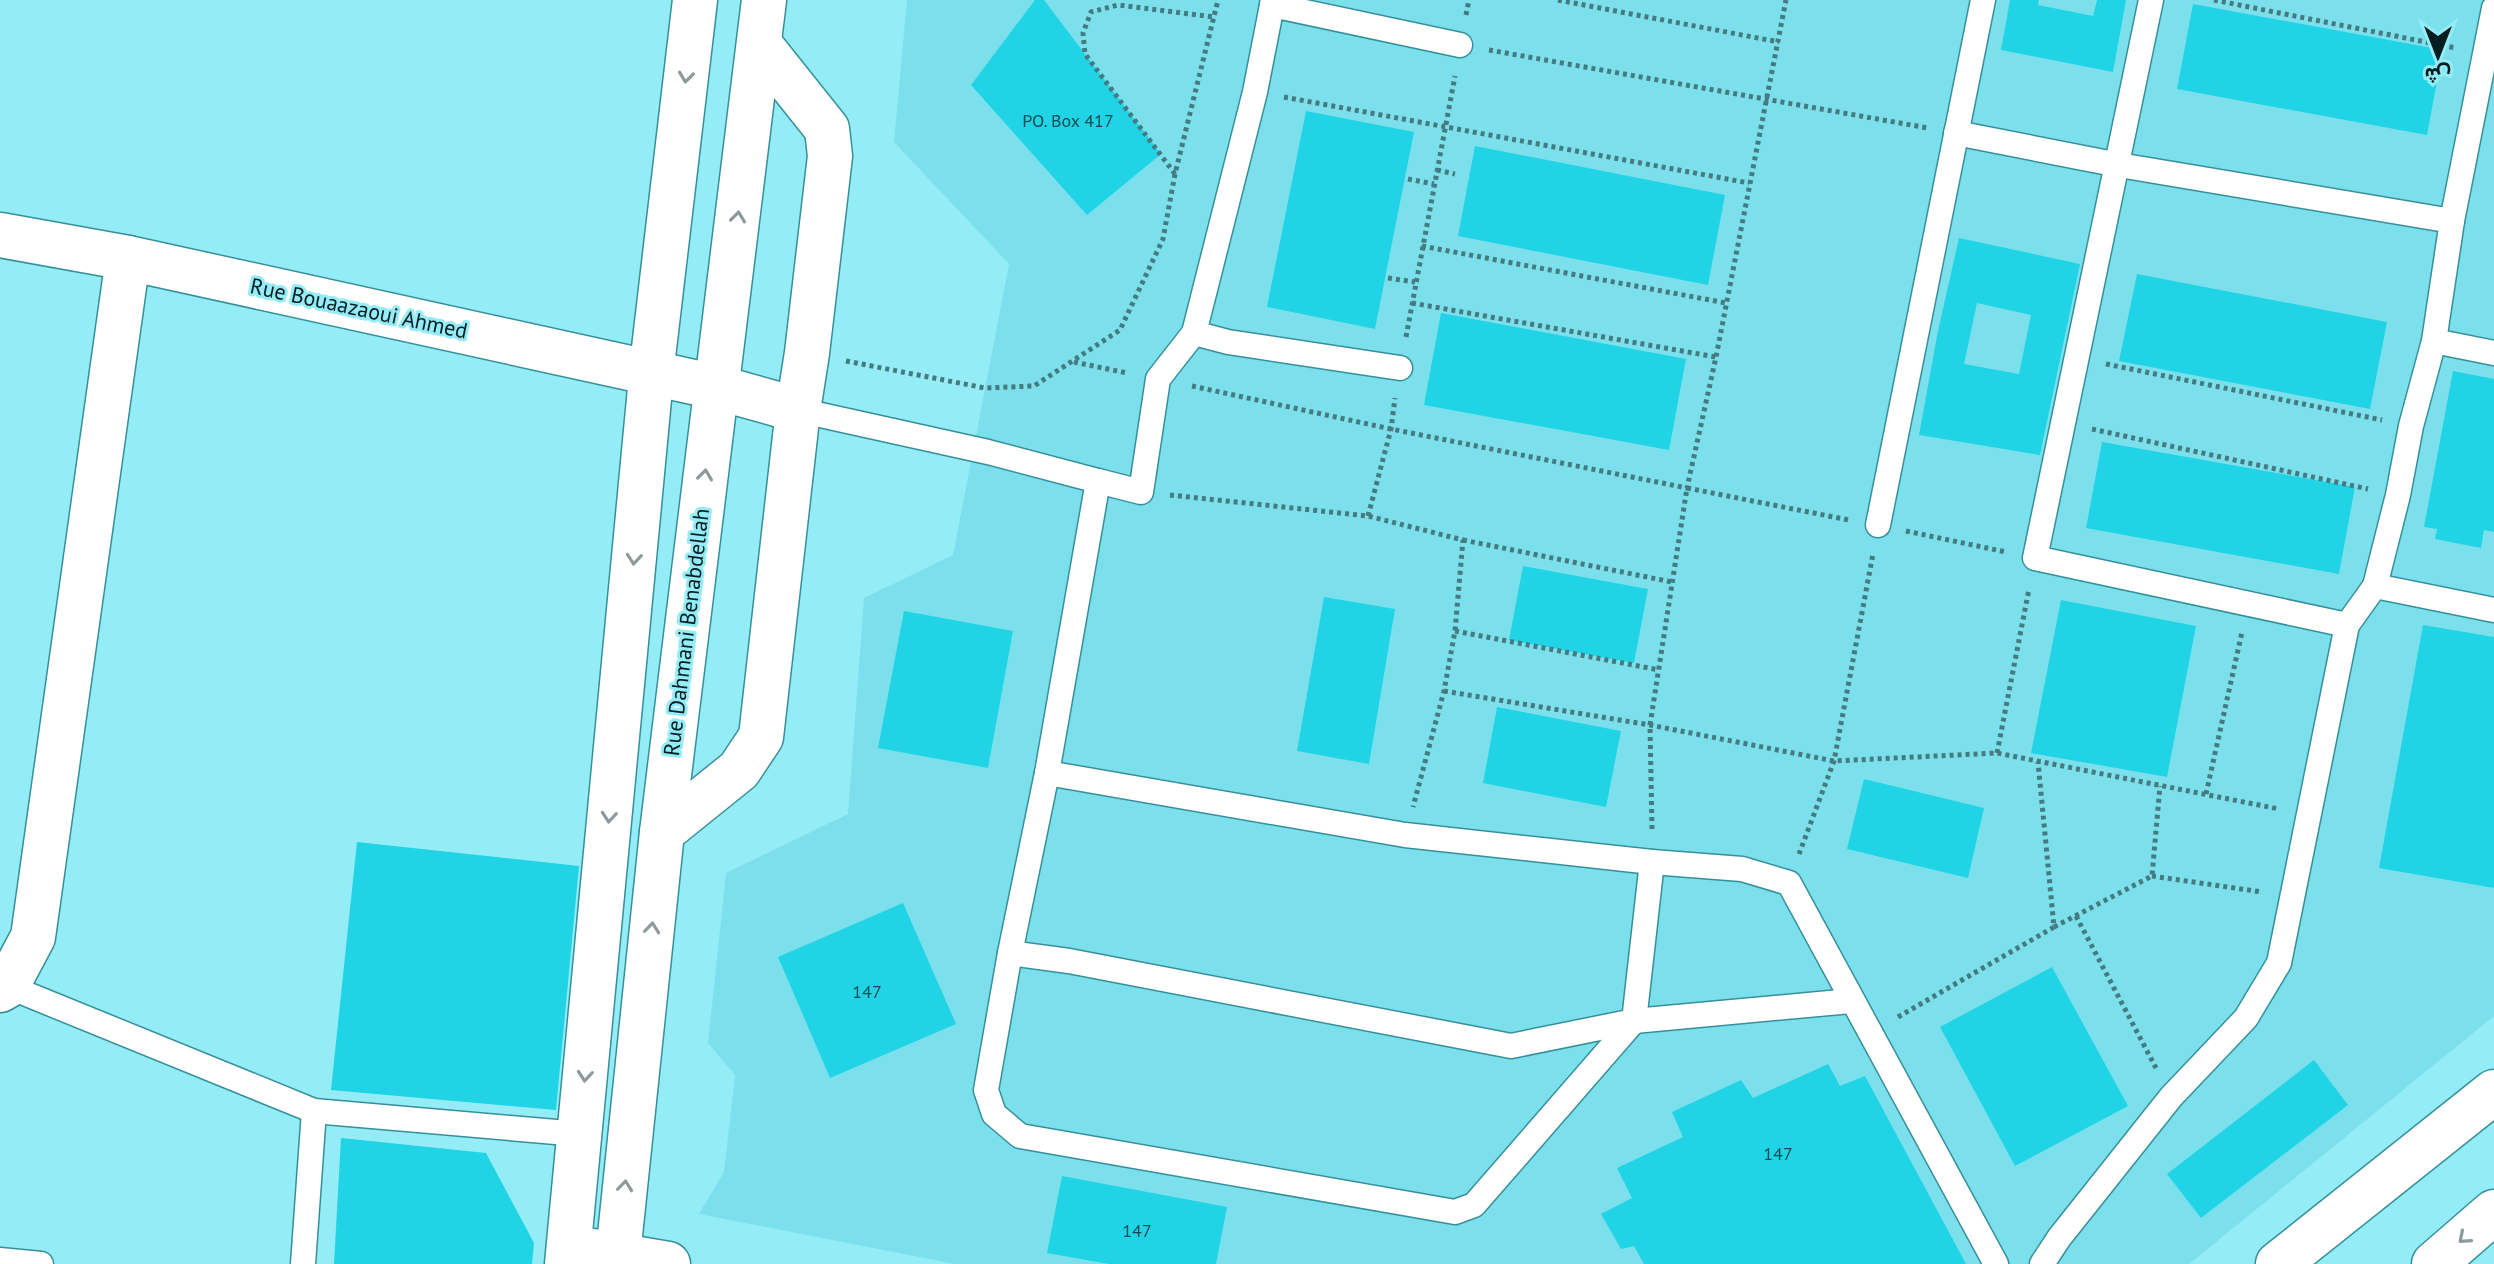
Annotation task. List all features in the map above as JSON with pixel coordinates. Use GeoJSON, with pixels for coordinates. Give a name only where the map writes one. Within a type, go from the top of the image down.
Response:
{"type":"FeatureCollection","features":[{"type":"Feature","properties":{"kind":"street"},"geometry":{"type":"LineString","coordinates":[[668,1264],[568,1256],[652,371],[695,0]]}},
{"type":"Feature","properties":{"kind":"street","name":"Rue Dahmani Benabdellah"},"geometry":{"type":"LineString","coordinates":[[617,1259],[662,832],[764,0]]}},
{"type":"Feature","properties":{"kind":"street"},"geometry":{"type":"LineString","coordinates":[[662,832],[739,770],[761,737],[830,156],[827,129],[760,45]]}},
{"type":"Feature","properties":{"kind":"street","name":"Rue Bouaazaoui Ahmed"},"geometry":{"type":"LineString","coordinates":[[0,235],[128,258],[652,371],[798,410]]}},
{"type":"Feature","properties":{"kind":"street"},"geometry":{"type":"LineString","coordinates":[[4,988],[33,937],[128,258]]}},
{"type":"Feature","properties":{"kind":"street"},"geometry":{"type":"LineString","coordinates":[[2278,1264],[2494,1092]]}},
{"type":"Feature","properties":{"kind":"street"},"geometry":{"type":"LineString","coordinates":[[2434,1264],[2494,1212]]}},
{"type":"Feature","properties":{"kind":"lane"},"geometry":{"type":"LineString","coordinates":[[1878,525],[1983,0]]}},
{"type":"Feature","properties":{"kind":"lane"},"geometry":{"type":"LineString","coordinates":[[2151,0],[2035,558],[2347,625]]}},
{"type":"Feature","properties":{"kind":"lane"},"geometry":{"type":"LineString","coordinates":[[798,410],[988,452],[1141,492],[1158,379],[1194,333],[1255,92],[1272,2],[1460,45]]}},
{"type":"Feature","properties":{"kind":"lane"},"geometry":{"type":"LineString","coordinates":[[2042,1264],[2059,1238],[2171,1097],[2246,1018],[2279,963],[2347,625],[2375,586],[2398,495],[2411,426],[2434,341],[2452,221],[2494,8]]}},
{"type":"Feature","properties":{"kind":"lane"},"geometry":{"type":"LineString","coordinates":[[1956,133],[2119,165],[2452,221]]}},
{"type":"Feature","properties":{"kind":"lane"},"geometry":{"type":"LineString","coordinates":[[1194,333],[1228,342],[1400,368]]}},
{"type":"Feature","properties":{"kind":"lane"},"geometry":{"type":"LineString","coordinates":[[2434,341],[2494,353]]}},
{"type":"Feature","properties":{"kind":"lane"},"geometry":{"type":"LineString","coordinates":[[1098,481],[1047,773],[986,1090],[994,1114],[1020,1136],[1455,1212],[1474,1205],[1634,1021],[1652,862]]}},
{"type":"Feature","properties":{"kind":"lane"},"geometry":{"type":"LineString","coordinates":[[2375,586],[2494,610]]}},
{"type":"Feature","properties":{"kind":"lane"},"geometry":{"type":"LineString","coordinates":[[1047,773],[1405,835],[1742,869],[1789,883],[1996,1264]]}},
{"type":"Feature","properties":{"kind":"lane"},"geometry":{"type":"LineString","coordinates":[[1010,953],[1069,961],[1511,1046],[1634,1021],[1851,1001]]}},
{"type":"Feature","properties":{"kind":"lane"},"geometry":{"type":"LineString","coordinates":[[4,988],[314,1111],[579,1134]]}},
{"type":"Feature","properties":{"kind":"lane"},"geometry":{"type":"LineString","coordinates":[[303,1264],[314,1111]]}},
{"type":"Feature","properties":{"kind":"lane"},"geometry":{"type":"LineString","coordinates":[[0,1260],[41,1264]]}},
{"type":"Feature","properties":{"kind":"path"},"geometry":{"type":"LineString","coordinates":[[807,353],[985,388],[1034,386],[1120,330],[1163,239],[1175,174],[1218,0]]}},
{"type":"Feature","properties":{"kind":"path"},"geometry":{"type":"LineString","coordinates":[[1400,368],[1469,0]]}},
{"type":"Feature","properties":{"kind":"path"},"geometry":{"type":"LineString","coordinates":[[1558,0],[1779,42]]}},
{"type":"Feature","properties":{"kind":"path"},"geometry":{"type":"LineString","coordinates":[[1652,862],[1650,725],[1672,582],[1687,488],[1786,0]]}},
{"type":"Feature","properties":{"kind":"path"},"geometry":{"type":"LineString","coordinates":[[2214,0],[2485,54]]}},
{"type":"Feature","properties":{"kind":"path"},"geometry":{"type":"LineString","coordinates":[[1175,174],[1085,54],[1083,33],[1091,12],[1118,5],[1213,17]]}},
{"type":"Feature","properties":{"kind":"path"},"geometry":{"type":"LineString","coordinates":[[1460,45],[1956,133]]}},
{"type":"Feature","properties":{"kind":"path"},"geometry":{"type":"LineString","coordinates":[[1255,92],[1749,183]]}},
{"type":"Feature","properties":{"kind":"path"},"geometry":{"type":"LineString","coordinates":[[1437,170],[1455,174]]}},
{"type":"Feature","properties":{"kind":"path"},"geometry":{"type":"LineString","coordinates":[[1408,179],[1434,184]]}},
{"type":"Feature","properties":{"kind":"path"},"geometry":{"type":"LineString","coordinates":[[1422,246],[1726,303]]}},
{"type":"Feature","properties":{"kind":"path"},"geometry":{"type":"LineString","coordinates":[[1388,278],[1415,282]]}},
{"type":"Feature","properties":{"kind":"path"},"geometry":{"type":"LineString","coordinates":[[1412,303],[1716,357]]}},
{"type":"Feature","properties":{"kind":"path"},"geometry":{"type":"LineString","coordinates":[[2077,358],[2411,426]]}},
{"type":"Feature","properties":{"kind":"path"},"geometry":{"type":"LineString","coordinates":[[1074,362],[2035,558],[1997,753]]}},
{"type":"Feature","properties":{"kind":"path"},"geometry":{"type":"LineString","coordinates":[[2064,423],[2398,495]]}},
{"type":"Feature","properties":{"kind":"path"},"geometry":{"type":"LineString","coordinates":[[1368,516],[1391,429]]}},
{"type":"Feature","properties":{"kind":"path"},"geometry":{"type":"LineString","coordinates":[[1141,492],[1368,516],[1463,540],[1672,582]]}},
{"type":"Feature","properties":{"kind":"path"},"geometry":{"type":"LineString","coordinates":[[1789,883],[1834,761],[1878,525]]}},
{"type":"Feature","properties":{"kind":"path"},"geometry":{"type":"LineString","coordinates":[[1405,835],[1444,691],[1455,631],[1463,540]]}},
{"type":"Feature","properties":{"kind":"path"},"geometry":{"type":"LineString","coordinates":[[2206,794],[2248,604]]}},
{"type":"Feature","properties":{"kind":"path"},"geometry":{"type":"LineString","coordinates":[[1455,631],[1659,670]]}},
{"type":"Feature","properties":{"kind":"path"},"geometry":{"type":"LineString","coordinates":[[1444,691],[1650,725],[1834,761],[1997,753],[2309,814]]}},
{"type":"Feature","properties":{"kind":"path"},"geometry":{"type":"LineString","coordinates":[[2038,762],[2054,927]]}},
{"type":"Feature","properties":{"kind":"path"},"geometry":{"type":"LineString","coordinates":[[2152,876],[2160,786]]}},
{"type":"Feature","properties":{"kind":"path"},"geometry":{"type":"LineString","coordinates":[[1872,1033],[2054,927],[2152,876],[2292,897]]}},
{"type":"Feature","properties":{"kind":"path"},"geometry":{"type":"LineString","coordinates":[[2076,916],[2171,1097]]}},
{"type":"Feature","properties":{"kind":"shaded area"},"geometry":{"type":"Polygon","coordinates":[[[907,0],[2494,0],[2494,1016],[2189,1264],[955,1264],[699,1214],[724,1172],[735,1075],[708,1043],[726,873],[848,814],[864,598],[953,555],[1009,264],[894,142],[907,0]]]}},
{"type":"Feature","properties":{"kind":"building"},"geometry":{"type":"Polygon","coordinates":[[[1035,0],[1044,0],[1161,154],[1087,215],[971,85],[1035,0]]]}},
{"type":"Feature","properties":{"kind":"building"},"geometry":{"type":"Polygon","coordinates":[[[2010,0],[2039,0],[2038,5],[2093,16],[2097,0],[2126,0],[2113,72],[2001,50],[2010,0]]]}},
{"type":"Feature","properties":{"kind":"building"},"geometry":{"type":"Polygon","coordinates":[[[2193,4],[2443,50],[2427,135],[2177,89],[2193,4]]]}},
{"type":"Feature","properties":{"kind":"building"},"geometry":{"type":"Polygon","coordinates":[[[1306,111],[1414,132],[1375,329],[1267,307],[1306,111]]]}},
{"type":"Feature","properties":{"kind":"building"},"geometry":{"type":"Polygon","coordinates":[[[1475,146],[1725,195],[1708,285],[1458,236],[1475,146]]]}},
{"type":"Feature","properties":{"kind":"building"},"geometry":{"type":"Polygon","coordinates":[[[1959,238],[2080,264],[2040,455],[1919,435],[1959,238]],[[1977,303],[1964,364],[2019,374],[2031,315],[1977,303]]]}},
{"type":"Feature","properties":{"kind":"building"},"geometry":{"type":"Polygon","coordinates":[[[2137,274],[2387,322],[2370,409],[2119,361],[2137,274]]]}},
{"type":"Feature","properties":{"kind":"building"},"geometry":{"type":"Polygon","coordinates":[[[1441,313],[1686,359],[1669,450],[1424,405],[1441,313]]]}},
{"type":"Feature","properties":{"kind":"building"},"geometry":{"type":"Polygon","coordinates":[[[2453,371],[2494,379],[2494,532],[2484,530],[2481,548],[2435,539],[2437,529],[2424,527],[2453,371]]]}},
{"type":"Feature","properties":{"kind":"building"},"geometry":{"type":"Polygon","coordinates":[[[2102,442],[2355,487],[2339,574],[2086,528],[2102,442]]]}},
{"type":"Feature","properties":{"kind":"building"},"geometry":{"type":"Polygon","coordinates":[[[1523,566],[1648,589],[1634,663],[1509,640],[1523,566]]]}},
{"type":"Feature","properties":{"kind":"building"},"geometry":{"type":"Polygon","coordinates":[[[1324,597],[1395,609],[1369,764],[1297,751],[1324,597]]]}},
{"type":"Feature","properties":{"kind":"building"},"geometry":{"type":"Polygon","coordinates":[[[2061,600],[2196,626],[2167,777],[2031,753],[2061,600]]]}},
{"type":"Feature","properties":{"kind":"building"},"geometry":{"type":"Polygon","coordinates":[[[904,611],[1013,631],[988,768],[878,748],[904,611]]]}},
{"type":"Feature","properties":{"kind":"building"},"geometry":{"type":"Polygon","coordinates":[[[2423,625],[2494,637],[2494,888],[2379,868],[2423,625]]]}},
{"type":"Feature","properties":{"kind":"building"},"geometry":{"type":"Polygon","coordinates":[[[1497,707],[1621,731],[1606,807],[1483,783],[1497,707]]]}},
{"type":"Feature","properties":{"kind":"building"},"geometry":{"type":"Polygon","coordinates":[[[1864,779],[1984,808],[1968,878],[1847,849],[1864,779]]]}},
{"type":"Feature","properties":{"kind":"building"},"geometry":{"type":"Polygon","coordinates":[[[357,842],[579,866],[556,1110],[331,1090],[357,842]]]}},
{"type":"Feature","properties":{"kind":"building"},"geometry":{"type":"Polygon","coordinates":[[[903,903],[956,1024],[830,1078],[778,957],[903,903]]]}},
{"type":"Feature","properties":{"kind":"building"},"geometry":{"type":"Polygon","coordinates":[[[2052,967],[2128,1106],[2015,1166],[1940,1027],[2052,967]]]}},
{"type":"Feature","properties":{"kind":"building"},"geometry":{"type":"Polygon","coordinates":[[[2314,1060],[2348,1105],[2201,1218],[2167,1174],[2314,1060]]]}},
{"type":"Feature","properties":{"kind":"building"},"geometry":{"type":"Polygon","coordinates":[[[1828,1064],[1840,1086],[1865,1076],[1966,1264],[1644,1264],[1634,1246],[1621,1249],[1601,1214],[1632,1198],[1617,1168],[1683,1137],[1672,1112],[1741,1080],[1753,1098],[1828,1064]]]}},
{"type":"Feature","properties":{"kind":"building"},"geometry":{"type":"Polygon","coordinates":[[[341,1138],[486,1153],[534,1243],[532,1264],[334,1264],[341,1138]]]}},
{"type":"Feature","properties":{"kind":"building"},"geometry":{"type":"Polygon","coordinates":[[[1062,1176],[1227,1207],[1216,1264],[1109,1264],[1047,1253],[1062,1176]]]}}]}
